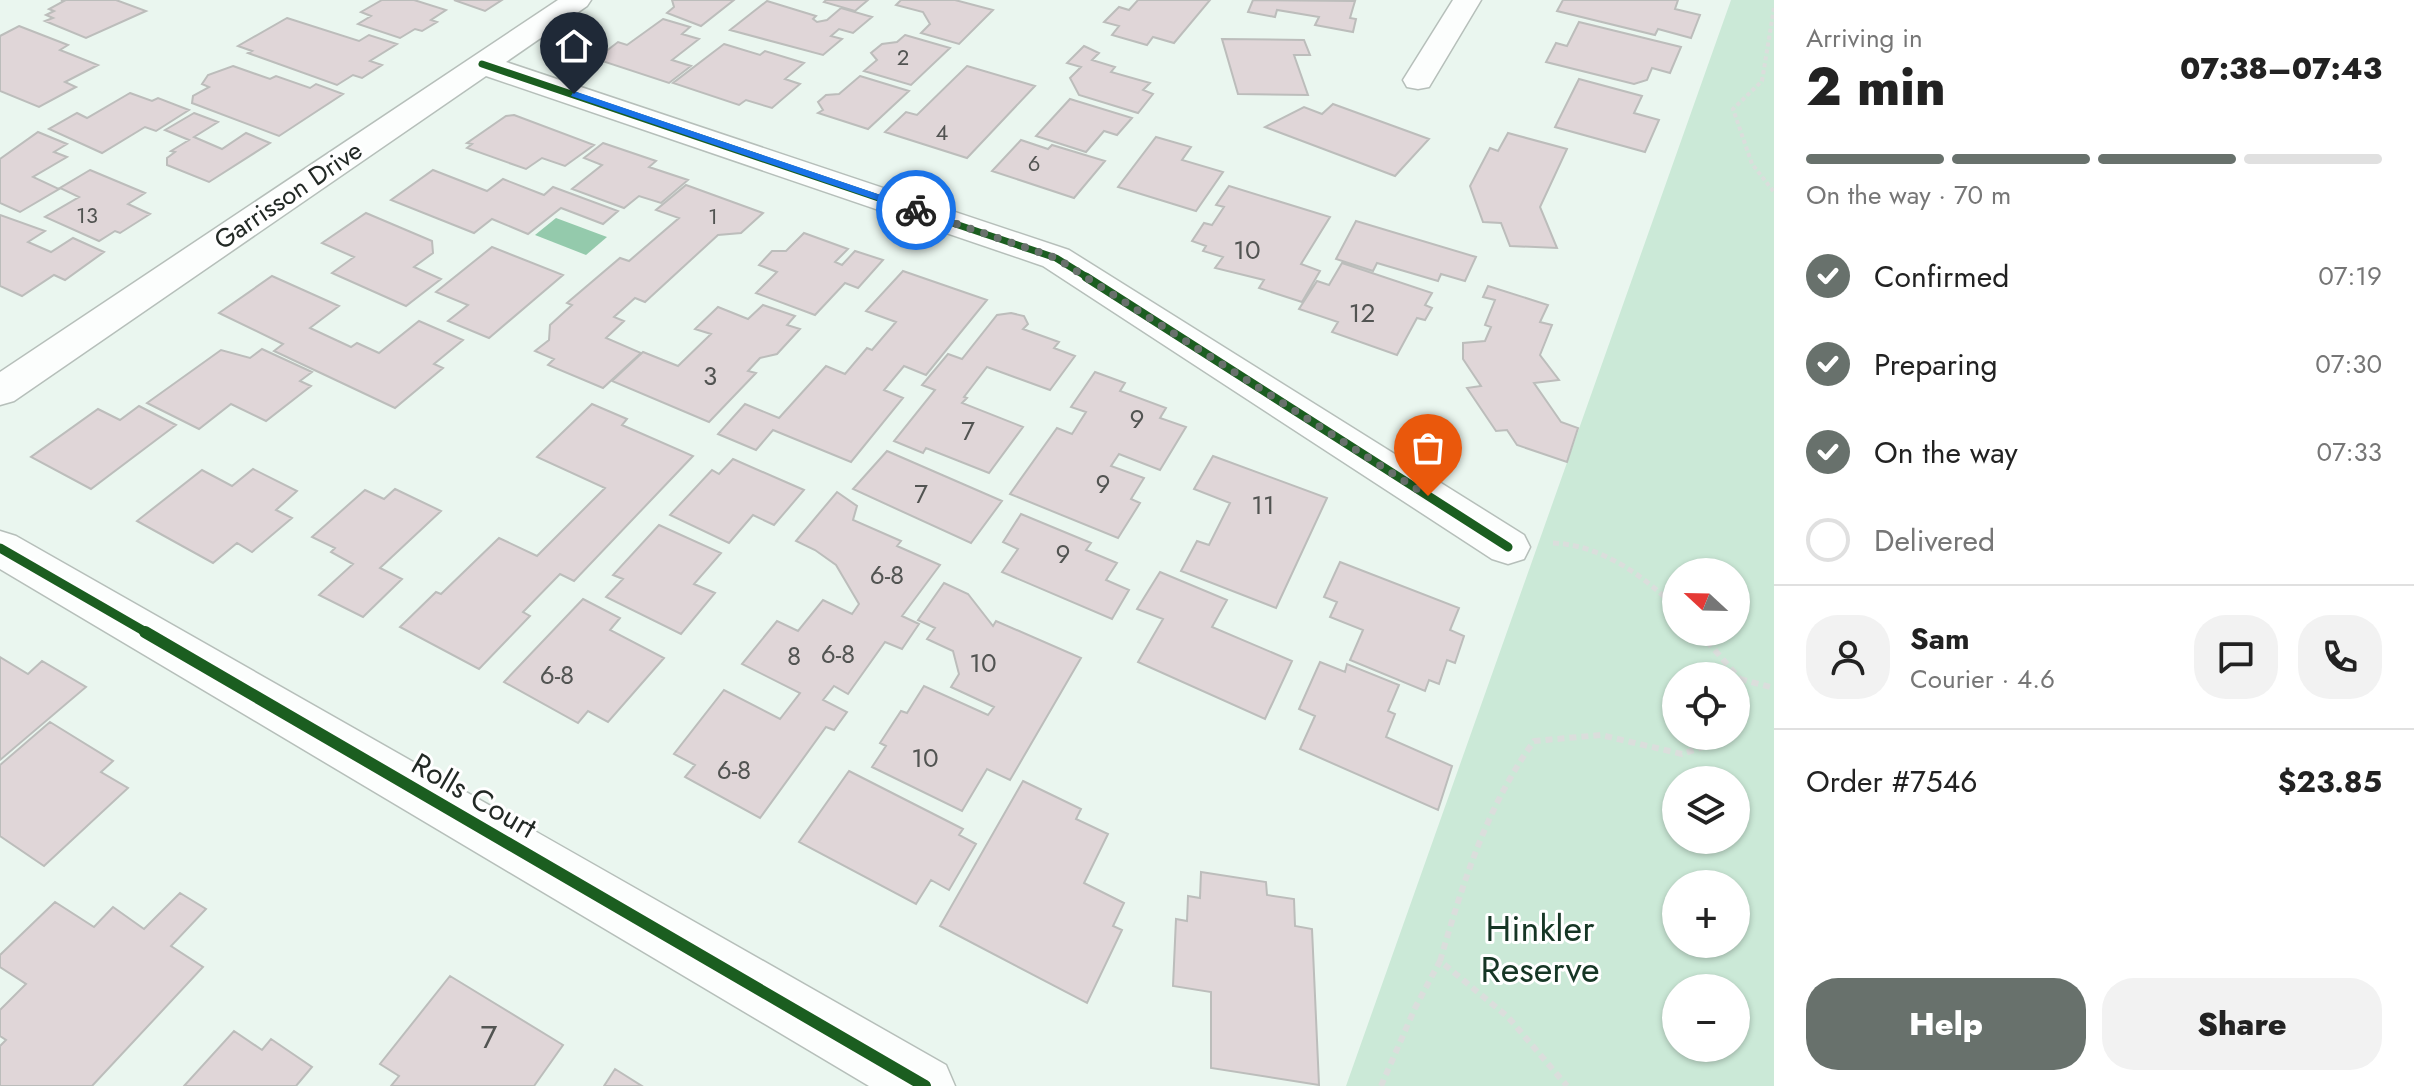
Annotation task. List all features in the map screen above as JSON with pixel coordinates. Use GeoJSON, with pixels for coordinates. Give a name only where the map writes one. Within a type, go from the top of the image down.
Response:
{"type":"FeatureCollection","features":[{"type":"Feature","properties":{"kind":"street","name":"Garrisson Drive"},"geometry":{"type":"LineString","coordinates":[[0,391],[577,0]]}},
{"type":"Feature","properties":{"kind":"street"},"geometry":{"type":"LineString","coordinates":[[1418,80],[1466,0]]}},
{"type":"Feature","properties":{"kind":"street"},"geometry":{"type":"LineString","coordinates":[[482,64],[1056,258],[1508,547]]}},
{"type":"Feature","properties":{"kind":"street","name":"Rolls Court"},"geometry":{"type":"LineString","coordinates":[[0,548],[925,1086]]}},
{"type":"Feature","properties":{"kind":"path"},"geometry":{"type":"LineString","coordinates":[[1774,8],[1762,81],[1733,109],[1740,137],[1762,182],[1774,192]]}},
{"type":"Feature","properties":{"kind":"path"},"geometry":{"type":"LineString","coordinates":[[1508,547],[1565,541],[1607,556],[1662,592]]}},
{"type":"Feature","properties":{"kind":"path"},"geometry":{"type":"LineString","coordinates":[[1711,646],[1725,662]]}},
{"type":"Feature","properties":{"kind":"path"},"geometry":{"type":"LineString","coordinates":[[1750,682],[1774,688]]}},
{"type":"Feature","properties":{"kind":"path"},"geometry":{"type":"LineString","coordinates":[[1381,1086],[1415,1008],[1440,961],[1482,830],[1517,762],[1534,741],[1601,735],[1662,749]]}},
{"type":"Feature","properties":{"kind":"path"},"geometry":{"type":"LineString","coordinates":[[1665,750],[1682,754],[1694,750]]}},
{"type":"Feature","properties":{"kind":"path"},"geometry":{"type":"LineString","coordinates":[[1440,961],[1508,1017],[1567,1086]]}},
{"type":"Feature","properties":{"kind":"green space","name":"Hinkler Reserve"},"geometry":{"type":"Polygon","coordinates":[[[1731,0],[1774,0],[1774,1086],[1346,1086],[1731,0]]]}},
{"type":"Feature","properties":{"kind":"shaded area"},"geometry":{"type":"Polygon","coordinates":[[[556,218],[607,237],[586,255],[535,235],[556,218]]]}},
{"type":"Feature","properties":{"kind":"building"},"geometry":{"type":"Polygon","coordinates":[[[61,0],[116,0],[146,11],[86,38],[45,21],[53,18],[46,15],[54,11],[49,9],[64,1],[61,0]]]}},
{"type":"Feature","properties":{"kind":"building"},"geometry":{"type":"Polygon","coordinates":[[[382,0],[414,0],[446,10],[431,20],[437,22],[400,38],[358,24],[371,16],[361,12],[382,0]]]}},
{"type":"Feature","properties":{"kind":"building"},"geometry":{"type":"Polygon","coordinates":[[[454,0],[502,0],[485,11],[454,0]]]}},
{"type":"Feature","properties":{"kind":"building"},"geometry":{"type":"Polygon","coordinates":[[[672,0],[734,0],[701,26],[667,13],[674,7],[672,0]]]}},
{"type":"Feature","properties":{"kind":"building"},"geometry":{"type":"Polygon","coordinates":[[[868,0],[855,11],[824,2],[868,0]]]}},
{"type":"Feature","properties":{"kind":"building"},"geometry":{"type":"Polygon","coordinates":[[[901,0],[955,0],[993,10],[959,44],[921,33],[930,24],[923,12],[896,5],[901,0]]]}},
{"type":"Feature","properties":{"kind":"building"},"geometry":{"type":"Polygon","coordinates":[[[1138,0],[1210,0],[1174,43],[1153,37],[1147,45],[1112,35],[1119,26],[1104,22],[1119,7],[1129,10],[1138,0]]]}},
{"type":"Feature","properties":{"kind":"building"},"geometry":{"type":"Polygon","coordinates":[[[1253,0],[1355,1],[1350,18],[1356,19],[1353,32],[1315,25],[1319,17],[1277,10],[1275,17],[1248,12],[1253,0]]]}},
{"type":"Feature","properties":{"kind":"building"},"geometry":{"type":"Polygon","coordinates":[[[1563,0],[1678,0],[1675,9],[1700,15],[1691,38],[1658,29],[1655,35],[1557,11],[1563,0]]]}},
{"type":"Feature","properties":{"kind":"building"},"geometry":{"type":"Polygon","coordinates":[[[767,1],[816,16],[813,19],[817,22],[827,20],[841,8],[872,17],[853,33],[839,29],[831,36],[842,39],[823,55],[730,30],[767,1]]]}},
{"type":"Feature","properties":{"kind":"building"},"geometry":{"type":"Polygon","coordinates":[[[287,18],[359,41],[369,35],[397,44],[370,61],[382,65],[362,78],[353,75],[337,85],[248,53],[252,51],[238,46],[287,18]]]}},
{"type":"Feature","properties":{"kind":"building"},"geometry":{"type":"Polygon","coordinates":[[[663,19],[690,27],[682,34],[699,39],[672,60],[691,66],[669,83],[596,59],[618,42],[627,45],[663,19]]]}},
{"type":"Feature","properties":{"kind":"building"},"geometry":{"type":"Polygon","coordinates":[[[1579,22],[1681,47],[1670,73],[1652,68],[1647,80],[1634,84],[1546,62],[1556,43],[1567,46],[1579,22]]]}},
{"type":"Feature","properties":{"kind":"building"},"geometry":{"type":"Polygon","coordinates":[[[19,26],[68,45],[60,50],[98,65],[65,82],[76,87],[39,107],[0,91],[0,36],[19,26]]]}},
{"type":"Feature","properties":{"kind":"building"},"geometry":{"type":"Polygon","coordinates":[[[905,35],[950,48],[911,85],[864,71],[877,60],[871,53],[882,44],[897,42],[905,35]]]}},
{"type":"Feature","properties":{"kind":"building"},"geometry":{"type":"Polygon","coordinates":[[[1222,39],[1304,40],[1310,55],[1294,55],[1308,95],[1238,94],[1222,39]]]}},
{"type":"Feature","properties":{"kind":"building"},"geometry":{"type":"Polygon","coordinates":[[[724,44],[760,55],[765,51],[804,63],[785,79],[800,84],[772,108],[746,100],[739,105],[673,83],[724,44]]]}},
{"type":"Feature","properties":{"kind":"building"},"geometry":{"type":"Polygon","coordinates":[[[1084,46],[1099,53],[1092,60],[1115,67],[1111,72],[1150,83],[1143,90],[1153,94],[1138,113],[1079,95],[1070,78],[1081,67],[1067,63],[1084,46]]]}},
{"type":"Feature","properties":{"kind":"building"},"geometry":{"type":"Polygon","coordinates":[[[233,66],[270,79],[276,76],[310,88],[316,84],[343,94],[279,136],[192,103],[193,96],[209,87],[202,84],[208,75],[233,66]]]}},
{"type":"Feature","properties":{"kind":"building"},"geometry":{"type":"Polygon","coordinates":[[[967,66],[1035,86],[967,158],[885,132],[906,112],[917,115],[967,66]]]}},
{"type":"Feature","properties":{"kind":"building"},"geometry":{"type":"Polygon","coordinates":[[[860,76],[909,91],[868,129],[818,113],[823,110],[818,102],[826,95],[839,94],[860,76]]]}},
{"type":"Feature","properties":{"kind":"building"},"geometry":{"type":"Polygon","coordinates":[[[1579,79],[1642,96],[1634,113],[1659,120],[1645,152],[1555,127],[1579,79]]]}},
{"type":"Feature","properties":{"kind":"building"},"geometry":{"type":"Polygon","coordinates":[[[130,93],[152,101],[158,98],[189,110],[156,131],[145,127],[102,153],[49,129],[77,113],[87,118],[130,93]]]}},
{"type":"Feature","properties":{"kind":"building"},"geometry":{"type":"Polygon","coordinates":[[[1070,99],[1132,118],[1117,135],[1104,131],[1086,152],[1036,136],[1070,99]]]}},
{"type":"Feature","properties":{"kind":"building"},"geometry":{"type":"Polygon","coordinates":[[[1333,104],[1429,139],[1395,176],[1265,127],[1304,107],[1322,114],[1333,104]]]}},
{"type":"Feature","properties":{"kind":"building"},"geometry":{"type":"Polygon","coordinates":[[[194,113],[218,122],[194,137],[222,149],[246,133],[270,143],[209,182],[167,165],[167,158],[175,152],[171,151],[189,140],[165,130],[194,113]]]}},
{"type":"Feature","properties":{"kind":"building"},"geometry":{"type":"Polygon","coordinates":[[[514,115],[594,145],[565,166],[542,158],[526,169],[467,148],[472,144],[467,143],[506,116],[514,115]]]}},
{"type":"Feature","properties":{"kind":"building"},"geometry":{"type":"Polygon","coordinates":[[[38,132],[67,144],[54,152],[67,157],[33,177],[59,189],[20,212],[0,203],[0,159],[38,132]]]}},
{"type":"Feature","properties":{"kind":"building"},"geometry":{"type":"Polygon","coordinates":[[[1508,133],[1567,149],[1540,207],[1557,248],[1510,246],[1501,223],[1483,222],[1470,186],[1490,148],[1498,151],[1508,133]]]}},
{"type":"Feature","properties":{"kind":"building"},"geometry":{"type":"Polygon","coordinates":[[[1156,137],[1191,147],[1182,160],[1223,172],[1196,211],[1118,187],[1156,137]]]}},
{"type":"Feature","properties":{"kind":"building"},"geometry":{"type":"Polygon","coordinates":[[[1021,140],[1048,149],[1052,145],[1105,161],[1074,198],[992,171],[1021,140]]]}},
{"type":"Feature","properties":{"kind":"building"},"geometry":{"type":"Polygon","coordinates":[[[603,143],[656,161],[649,167],[688,180],[661,203],[639,196],[624,208],[572,189],[602,165],[584,158],[603,143]]]}},
{"type":"Feature","properties":{"kind":"building"},"geometry":{"type":"Polygon","coordinates":[[[90,170],[145,193],[128,204],[150,214],[120,233],[115,231],[99,241],[45,217],[79,197],[60,188],[90,170]]]}},
{"type":"Feature","properties":{"kind":"building"},"geometry":{"type":"Polygon","coordinates":[[[433,170],[487,191],[503,179],[544,195],[553,187],[618,211],[603,224],[561,208],[528,234],[492,219],[474,233],[391,200],[433,170]]]}},
{"type":"Feature","properties":{"kind":"building"},"geometry":{"type":"Polygon","coordinates":[[[686,185],[763,213],[741,233],[718,235],[645,302],[635,298],[614,317],[624,321],[606,338],[641,353],[603,388],[548,365],[554,359],[535,351],[549,340],[550,325],[572,305],[567,303],[620,258],[629,261],[679,218],[656,210],[686,185]]]}},
{"type":"Feature","properties":{"kind":"building"},"geometry":{"type":"Polygon","coordinates":[[[1229,186],[1330,217],[1301,264],[1320,271],[1302,302],[1259,288],[1264,280],[1215,268],[1223,257],[1203,251],[1206,246],[1192,241],[1204,223],[1212,225],[1224,207],[1216,205],[1229,186]]]}},
{"type":"Feature","properties":{"kind":"building"},"geometry":{"type":"Polygon","coordinates":[[[366,213],[432,241],[433,253],[414,267],[441,279],[406,306],[332,273],[354,257],[322,243],[366,213]]]}},
{"type":"Feature","properties":{"kind":"building"},"geometry":{"type":"Polygon","coordinates":[[[0,215],[45,231],[28,242],[51,252],[73,238],[104,252],[65,280],[54,275],[22,296],[0,286],[0,215]]]}},
{"type":"Feature","properties":{"kind":"building"},"geometry":{"type":"Polygon","coordinates":[[[1356,221],[1476,257],[1465,281],[1441,274],[1438,281],[1377,263],[1373,271],[1336,259],[1356,221]]]}},
{"type":"Feature","properties":{"kind":"building"},"geometry":{"type":"Polygon","coordinates":[[[804,233],[848,249],[835,262],[842,265],[855,251],[883,260],[858,288],[845,283],[815,315],[756,293],[777,272],[759,265],[772,251],[786,251],[804,233]]]}},
{"type":"Feature","properties":{"kind":"building"},"geometry":{"type":"Polygon","coordinates":[[[492,247],[563,275],[489,338],[448,321],[468,305],[436,292],[492,247]]]}},
{"type":"Feature","properties":{"kind":"building"},"geometry":{"type":"Polygon","coordinates":[[[1342,263],[1432,293],[1425,305],[1432,308],[1425,320],[1417,318],[1397,355],[1332,332],[1338,322],[1299,309],[1317,281],[1329,285],[1342,263]]]}},
{"type":"Feature","properties":{"kind":"building"},"geometry":{"type":"Polygon","coordinates":[[[903,271],[987,300],[926,375],[904,366],[884,390],[903,398],[851,462],[773,430],[756,450],[718,434],[745,404],[779,418],[826,366],[845,374],[867,348],[872,350],[896,322],[866,311],[903,271]]]}},
{"type":"Feature","properties":{"kind":"building"},"geometry":{"type":"Polygon","coordinates":[[[272,276],[339,306],[310,328],[351,347],[357,343],[379,353],[419,321],[463,340],[434,364],[443,368],[395,408],[274,351],[283,344],[219,313],[272,276]]]}},
{"type":"Feature","properties":{"kind":"building"},"geometry":{"type":"Polygon","coordinates":[[[1488,286],[1548,305],[1540,322],[1552,325],[1540,355],[1559,380],[1534,383],[1561,422],[1578,428],[1567,462],[1517,445],[1507,430],[1496,431],[1467,388],[1481,386],[1463,359],[1463,343],[1485,341],[1491,327],[1485,325],[1495,300],[1483,297],[1488,286]]]}},
{"type":"Feature","properties":{"kind":"building"},"geometry":{"type":"Polygon","coordinates":[[[763,305],[795,316],[787,325],[800,329],[777,354],[760,358],[748,371],[756,373],[709,422],[612,381],[643,352],[678,366],[711,334],[695,329],[718,307],[748,319],[763,305]]]}},
{"type":"Feature","properties":{"kind":"building"},"geometry":{"type":"Polygon","coordinates":[[[1011,313],[1024,316],[1028,324],[1023,329],[1059,342],[1054,348],[1075,356],[1050,390],[987,367],[964,397],[967,398],[962,403],[1023,427],[989,473],[926,448],[923,453],[894,441],[935,390],[922,385],[948,354],[962,359],[997,315],[1011,313]]]}},
{"type":"Feature","properties":{"kind":"building"},"geometry":{"type":"Polygon","coordinates":[[[262,349],[312,372],[300,381],[311,386],[266,421],[231,404],[199,429],[147,403],[221,350],[250,358],[262,349]]]}},
{"type":"Feature","properties":{"kind":"building"},"geometry":{"type":"Polygon","coordinates":[[[1095,372],[1125,383],[1120,391],[1166,408],[1160,418],[1186,427],[1160,470],[1119,454],[1111,466],[1144,478],[1131,499],[1140,503],[1118,538],[1010,494],[1057,428],[1072,434],[1086,412],[1071,407],[1095,372]]]}},
{"type":"Feature","properties":{"kind":"building"},"geometry":{"type":"Polygon","coordinates":[[[592,404],[627,419],[622,425],[693,456],[574,581],[560,574],[523,612],[530,616],[479,669],[400,627],[436,592],[441,594],[499,538],[537,556],[605,488],[537,457],[592,404]]]}},
{"type":"Feature","properties":{"kind":"building"},"geometry":{"type":"Polygon","coordinates":[[[139,406],[176,425],[91,489],[31,457],[98,409],[120,420],[139,406]]]}},
{"type":"Feature","properties":{"kind":"building"},"geometry":{"type":"Polygon","coordinates":[[[887,451],[1002,501],[971,543],[853,489],[887,451]]]}},
{"type":"Feature","properties":{"kind":"building"},"geometry":{"type":"Polygon","coordinates":[[[1213,456],[1327,498],[1276,608],[1181,571],[1197,541],[1209,545],[1230,503],[1194,489],[1213,456]]]}},
{"type":"Feature","properties":{"kind":"building"},"geometry":{"type":"Polygon","coordinates":[[[733,459],[804,490],[774,525],[753,515],[729,543],[670,515],[712,470],[719,474],[733,459]]]}},
{"type":"Feature","properties":{"kind":"building"},"geometry":{"type":"Polygon","coordinates":[[[253,469],[297,491],[276,510],[292,518],[252,552],[237,543],[213,563],[137,521],[202,470],[232,486],[253,469]]]}},
{"type":"Feature","properties":{"kind":"building"},"geometry":{"type":"Polygon","coordinates":[[[395,489],[441,511],[380,568],[402,579],[363,617],[319,595],[353,564],[331,552],[335,548],[312,537],[365,490],[384,499],[395,489]]]}},
{"type":"Feature","properties":{"kind":"building"},"geometry":{"type":"Polygon","coordinates":[[[837,492],[857,506],[853,520],[901,541],[897,546],[940,565],[902,616],[919,624],[902,649],[885,642],[848,694],[834,686],[823,700],[847,712],[834,730],[826,727],[760,818],[685,777],[695,765],[674,754],[724,690],[780,719],[800,693],[742,664],[777,621],[798,631],[823,600],[852,614],[859,604],[836,565],[796,541],[837,492]]]}},
{"type":"Feature","properties":{"kind":"building"},"geometry":{"type":"Polygon","coordinates":[[[1021,514],[1091,543],[1086,550],[1117,563],[1106,580],[1129,590],[1112,619],[1002,572],[1018,549],[1003,542],[1021,514]]]}},
{"type":"Feature","properties":{"kind":"building"},"geometry":{"type":"Polygon","coordinates":[[[659,525],[721,553],[694,584],[715,593],[681,634],[606,597],[623,579],[613,575],[659,525]]]}},
{"type":"Feature","properties":{"kind":"building"},"geometry":{"type":"Polygon","coordinates":[[[1340,562],[1459,608],[1450,630],[1464,636],[1455,663],[1447,660],[1439,684],[1429,680],[1425,691],[1350,660],[1363,630],[1330,617],[1337,602],[1324,597],[1340,562]]]}},
{"type":"Feature","properties":{"kind":"building"},"geometry":{"type":"Polygon","coordinates":[[[1160,572],[1227,600],[1212,627],[1292,661],[1265,719],[1138,662],[1163,619],[1137,609],[1160,572]]]}},
{"type":"Feature","properties":{"kind":"building"},"geometry":{"type":"Polygon","coordinates":[[[944,583],[968,594],[993,626],[996,621],[1081,658],[1010,780],[987,769],[962,811],[872,767],[886,746],[880,743],[901,711],[907,713],[924,686],[988,715],[994,707],[951,687],[959,674],[953,651],[927,639],[935,628],[918,620],[944,583]]]}},
{"type":"Feature","properties":{"kind":"building"},"geometry":{"type":"Polygon","coordinates":[[[583,599],[620,618],[610,630],[664,658],[608,722],[588,711],[578,723],[504,682],[583,599]]]}},
{"type":"Feature","properties":{"kind":"building"},"geometry":{"type":"Polygon","coordinates":[[[0,657],[28,674],[42,661],[86,687],[0,760],[0,657]]]}},
{"type":"Feature","properties":{"kind":"building"},"geometry":{"type":"Polygon","coordinates":[[[1320,662],[1345,672],[1347,664],[1399,685],[1388,711],[1395,714],[1386,737],[1452,766],[1438,810],[1300,749],[1315,716],[1299,709],[1320,662]]]}},
{"type":"Feature","properties":{"kind":"building"},"geometry":{"type":"Polygon","coordinates":[[[50,722],[113,761],[101,772],[128,788],[44,866],[0,836],[0,765],[50,722]]]}},
{"type":"Feature","properties":{"kind":"building"},"geometry":{"type":"Polygon","coordinates":[[[849,771],[963,829],[959,835],[976,844],[949,890],[931,880],[916,904],[799,842],[849,771]]]}},
{"type":"Feature","properties":{"kind":"building"},"geometry":{"type":"Polygon","coordinates":[[[1023,781],[1081,809],[1076,819],[1108,834],[1084,883],[1124,903],[1113,926],[1122,930],[1087,1003],[940,926],[1023,781]]]}},
{"type":"Feature","properties":{"kind":"building"},"geometry":{"type":"Polygon","coordinates":[[[1201,872],[1266,882],[1267,895],[1294,899],[1295,926],[1312,929],[1319,1085],[1211,1068],[1211,992],[1173,986],[1176,919],[1187,921],[1188,896],[1200,898],[1201,872]]]}},
{"type":"Feature","properties":{"kind":"building"},"geometry":{"type":"Polygon","coordinates":[[[180,893],[206,909],[171,946],[203,967],[92,1086],[0,1086],[0,1046],[6,1040],[0,1036],[0,1010],[26,984],[0,967],[0,955],[55,902],[94,927],[113,907],[144,929],[180,893]]]}},
{"type":"Feature","properties":{"kind":"building"},"geometry":{"type":"Polygon","coordinates":[[[450,976],[563,1045],[534,1086],[391,1086],[399,1076],[380,1064],[450,976]]]}},
{"type":"Feature","properties":{"kind":"building"},"geometry":{"type":"Polygon","coordinates":[[[234,1031],[262,1050],[271,1039],[312,1067],[296,1086],[184,1086],[234,1031]]]}},
{"type":"Feature","properties":{"kind":"building"},"geometry":{"type":"Polygon","coordinates":[[[615,1069],[642,1086],[604,1086],[615,1069]]]}},
{"type":"Feature","properties":{"kind":"cycle path"},"geometry":{"type":"LineString","coordinates":[[482,64],[1056,258],[1508,547]]}},
{"type":"Feature","properties":{"kind":"cycle path"},"geometry":{"type":"LineString","coordinates":[[0,548],[925,1086]]}},
{"type":"Feature","properties":{"kind":"way so far"},"geometry":{"type":"LineString","coordinates":[[916,210],[1056,258],[1428,496]]}},
{"type":"Feature","properties":{"kind":"route"},"geometry":{"type":"LineString","coordinates":[[574,94],[916,210]]}}]}
